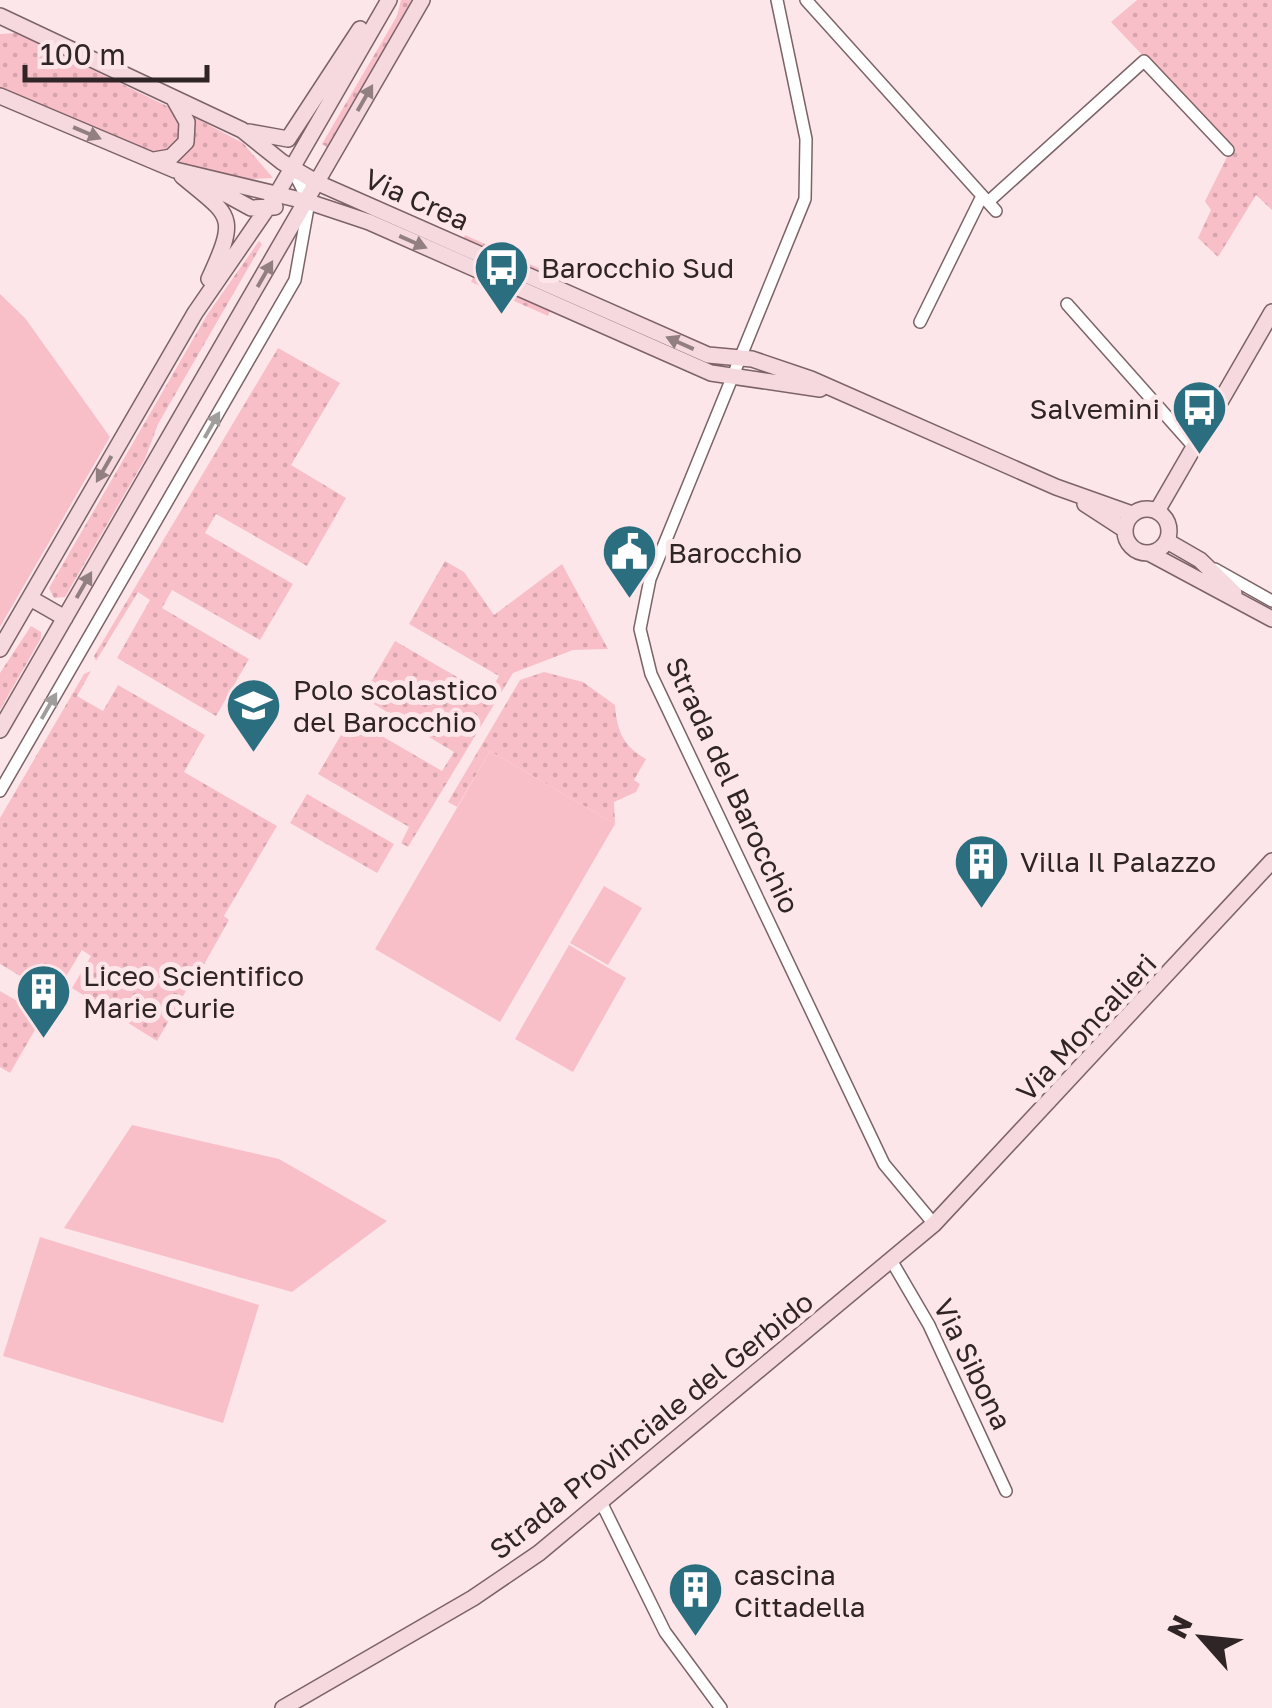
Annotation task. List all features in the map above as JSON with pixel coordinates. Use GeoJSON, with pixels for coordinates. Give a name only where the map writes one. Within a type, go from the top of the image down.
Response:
{"type":"FeatureCollection","features":[{"type":"Feature","properties":{"kind":"street"},"geometry":{"type":"LineString","coordinates":[[242,130],[283,140],[293,134],[378,0]]}},
{"type":"Feature","properties":{"kind":"street"},"geometry":{"type":"LineString","coordinates":[[0,649],[195,313],[272,202],[389,0]]}},
{"type":"Feature","properties":{"kind":"street"},"geometry":{"type":"LineString","coordinates":[[0,730],[422,0]]}},
{"type":"Feature","properties":{"kind":"street","name":"Strada del Barocchio"},"geometry":{"type":"LineString","coordinates":[[777,0],[806,139],[807,185],[793,234],[650,579],[640,629],[643,652],[884,1164],[934,1224]]}},
{"type":"Feature","properties":{"kind":"street"},"geometry":{"type":"LineString","coordinates":[[806,0],[989,203]]}},
{"type":"Feature","properties":{"kind":"street","name":"Via Crea"},"geometry":{"type":"LineString","coordinates":[[0,16],[242,130],[291,168],[318,183],[708,355],[772,364],[1128,522]]}},
{"type":"Feature","properties":{"kind":"street"},"geometry":{"type":"LineString","coordinates":[[0,28],[17,24]]}},
{"type":"Feature","properties":{"kind":"street"},"geometry":{"type":"LineString","coordinates":[[920,322],[989,203],[1144,61],[1228,150]]}},
{"type":"Feature","properties":{"kind":"street"},"geometry":{"type":"LineString","coordinates":[[0,96],[198,177],[252,208],[272,202]]}},
{"type":"Feature","properties":{"kind":"street"},"geometry":{"type":"LineString","coordinates":[[150,160],[171,157],[186,142],[187,122],[173,97]]}},
{"type":"Feature","properties":{"kind":"street"},"geometry":{"type":"LineString","coordinates":[[0,791],[295,280],[308,202],[291,168]]}},
{"type":"Feature","properties":{"kind":"street"},"geometry":{"type":"LineString","coordinates":[[175,170],[215,199],[226,228],[195,313]]}},
{"type":"Feature","properties":{"kind":"street","name":"Via Crea"},"geometry":{"type":"LineString","coordinates":[[272,202],[308,202],[369,222],[710,373],[829,390]]}},
{"type":"Feature","properties":{"kind":"street"},"geometry":{"type":"LineString","coordinates":[[1067,304],[1194,447]]}},
{"type":"Feature","properties":{"kind":"street"},"geometry":{"type":"LineString","coordinates":[[1157,511],[1272,312]]}},
{"type":"Feature","properties":{"kind":"street"},"geometry":{"type":"LineString","coordinates":[[1167,541],[1167,521],[1157,511],[1144,509],[1128,522],[1134,550],[1149,553],[1272,619]]}},
{"type":"Feature","properties":{"kind":"street"},"geometry":{"type":"LineString","coordinates":[[1149,553],[1167,541]]}},
{"type":"Feature","properties":{"kind":"street"},"geometry":{"type":"LineString","coordinates":[[1167,541],[1272,601]]}},
{"type":"Feature","properties":{"kind":"street"},"geometry":{"type":"LineString","coordinates":[[1200,560],[1249,606]]}},
{"type":"Feature","properties":{"kind":"street"},"geometry":{"type":"LineString","coordinates":[[30,598],[65,618]]}},
{"type":"Feature","properties":{"kind":"street","name":"Via Moncalieri"},"geometry":{"type":"LineString","coordinates":[[934,1224],[1272,861]]}},
{"type":"Feature","properties":{"kind":"street","name":"Strada Provinciale del Gerbido"},"geometry":{"type":"LineString","coordinates":[[283,1708],[473,1598],[602,1504],[934,1224]]}},
{"type":"Feature","properties":{"kind":"street","name":"Via Sibona"},"geometry":{"type":"LineString","coordinates":[[891,1260],[929,1324],[1006,1491]]}},
{"type":"Feature","properties":{"kind":"street"},"geometry":{"type":"LineString","coordinates":[[602,1504],[665,1632],[721,1708]]}},
{"type":"Feature","properties":{"kind":"shaded area"},"geometry":{"type":"Polygon","coordinates":[[[401,0],[412,0],[327,147],[322,144],[397,16],[401,0]]]}},
{"type":"Feature","properties":{"kind":"shaded area"},"geometry":{"type":"Polygon","coordinates":[[[1137,0],[1272,0],[1272,210],[1256,195],[1218,257],[1198,238],[1211,210],[1205,201],[1231,149],[1111,22],[1137,0]]]}},
{"type":"Feature","properties":{"kind":"shaded area"},"geometry":{"type":"Polygon","coordinates":[[[17,33],[173,109],[184,124],[176,148],[155,156],[0,91],[0,34],[17,33]]]}},
{"type":"Feature","properties":{"kind":"shaded area"},"geometry":{"type":"Polygon","coordinates":[[[190,115],[243,143],[273,178],[238,180],[169,163],[190,115]]]}},
{"type":"Feature","properties":{"kind":"shaded area"},"geometry":{"type":"Polygon","coordinates":[[[465,235],[565,280],[563,285],[463,240],[465,235]]]}},
{"type":"Feature","properties":{"kind":"shaded area"},"geometry":{"type":"Polygon","coordinates":[[[259,241],[262,244],[158,424],[145,459],[65,597],[54,598],[49,588],[207,315],[259,241]]]}},
{"type":"Feature","properties":{"kind":"shaded area"},"geometry":{"type":"Polygon","coordinates":[[[473,277],[550,311],[548,316],[471,282],[473,277]]]}},
{"type":"Feature","properties":{"kind":"shaded area"},"geometry":{"type":"Polygon","coordinates":[[[0,294],[25,318],[110,437],[0,627],[0,294]]]}},
{"type":"Feature","properties":{"kind":"shaded area"},"geometry":{"type":"Polygon","coordinates":[[[278,348],[340,383],[291,465],[346,498],[307,566],[216,514],[205,533],[293,584],[260,640],[172,590],[162,608],[249,659],[216,716],[117,658],[150,600],[138,592],[96,661],[94,656],[278,348]]]}},
{"type":"Feature","properties":{"kind":"shaded area"},"geometry":{"type":"Polygon","coordinates":[[[445,561],[464,572],[494,615],[562,564],[608,649],[573,650],[513,673],[408,847],[401,843],[409,827],[318,774],[351,718],[442,771],[454,752],[362,697],[395,641],[488,695],[499,676],[409,624],[445,561]]]}},
{"type":"Feature","properties":{"kind":"shaded area"},"geometry":{"type":"Polygon","coordinates":[[[31,626],[41,632],[41,638],[0,710],[0,673],[31,626]]]}},
{"type":"Feature","properties":{"kind":"shaded area"},"geometry":{"type":"Polygon","coordinates":[[[91,671],[77,696],[103,711],[118,685],[205,735],[184,772],[277,826],[224,916],[229,920],[202,968],[213,976],[209,985],[194,977],[157,1041],[72,988],[91,956],[82,950],[54,996],[0,964],[0,818],[84,674],[91,671]]]}},
{"type":"Feature","properties":{"kind":"shaded area"},"geometry":{"type":"Polygon","coordinates":[[[544,672],[583,682],[615,705],[623,737],[646,759],[634,780],[640,784],[636,792],[614,802],[615,824],[490,751],[457,807],[448,802],[520,680],[544,672]]]}},
{"type":"Feature","properties":{"kind":"shaded area"},"geometry":{"type":"Polygon","coordinates":[[[490,751],[615,824],[500,1022],[375,949],[490,751]]]}},
{"type":"Feature","properties":{"kind":"shaded area"},"geometry":{"type":"Polygon","coordinates":[[[307,794],[394,844],[377,873],[290,823],[307,794]]]}},
{"type":"Feature","properties":{"kind":"shaded area"},"geometry":{"type":"Polygon","coordinates":[[[604,886],[642,908],[608,965],[570,943],[604,886]]]}},
{"type":"Feature","properties":{"kind":"shaded area"},"geometry":{"type":"Polygon","coordinates":[[[569,945],[626,978],[573,1072],[515,1039],[569,945]]]}},
{"type":"Feature","properties":{"kind":"shaded area"},"geometry":{"type":"Polygon","coordinates":[[[0,991],[43,1016],[10,1073],[0,1067],[0,991]]]}},
{"type":"Feature","properties":{"kind":"shaded area"},"geometry":{"type":"Polygon","coordinates":[[[132,1125],[279,1159],[387,1221],[292,1292],[64,1228],[132,1125]]]}},
{"type":"Feature","properties":{"kind":"shaded area"},"geometry":{"type":"Polygon","coordinates":[[[40,1237],[259,1305],[223,1423],[3,1356],[40,1237]]]}},
{"type":"Feature","properties":{"kind":"place","name":"Barocchio Sud"},"geometry":{"type":"Point","coordinates":[502,316]}},
{"type":"Feature","properties":{"kind":"place","name":"Salvemini"},"geometry":{"type":"Point","coordinates":[1199,457]}},
{"type":"Feature","properties":{"kind":"place","name":"Barocchio"},"geometry":{"type":"Point","coordinates":[629,601]}},
{"type":"Feature","properties":{"kind":"place","name":"Polo scolastico del Barocchio"},"geometry":{"type":"Point","coordinates":[254,754]}},
{"type":"Feature","properties":{"kind":"place","name":"Villa Il Palazzo"},"geometry":{"type":"Point","coordinates":[981,910]}},
{"type":"Feature","properties":{"kind":"place","name":"Liceo Scientifico Marie Curie"},"geometry":{"type":"Point","coordinates":[44,1040]}},
{"type":"Feature","properties":{"kind":"place","name":"cascina Cittadella"},"geometry":{"type":"Point","coordinates":[695,1639]}}]}
